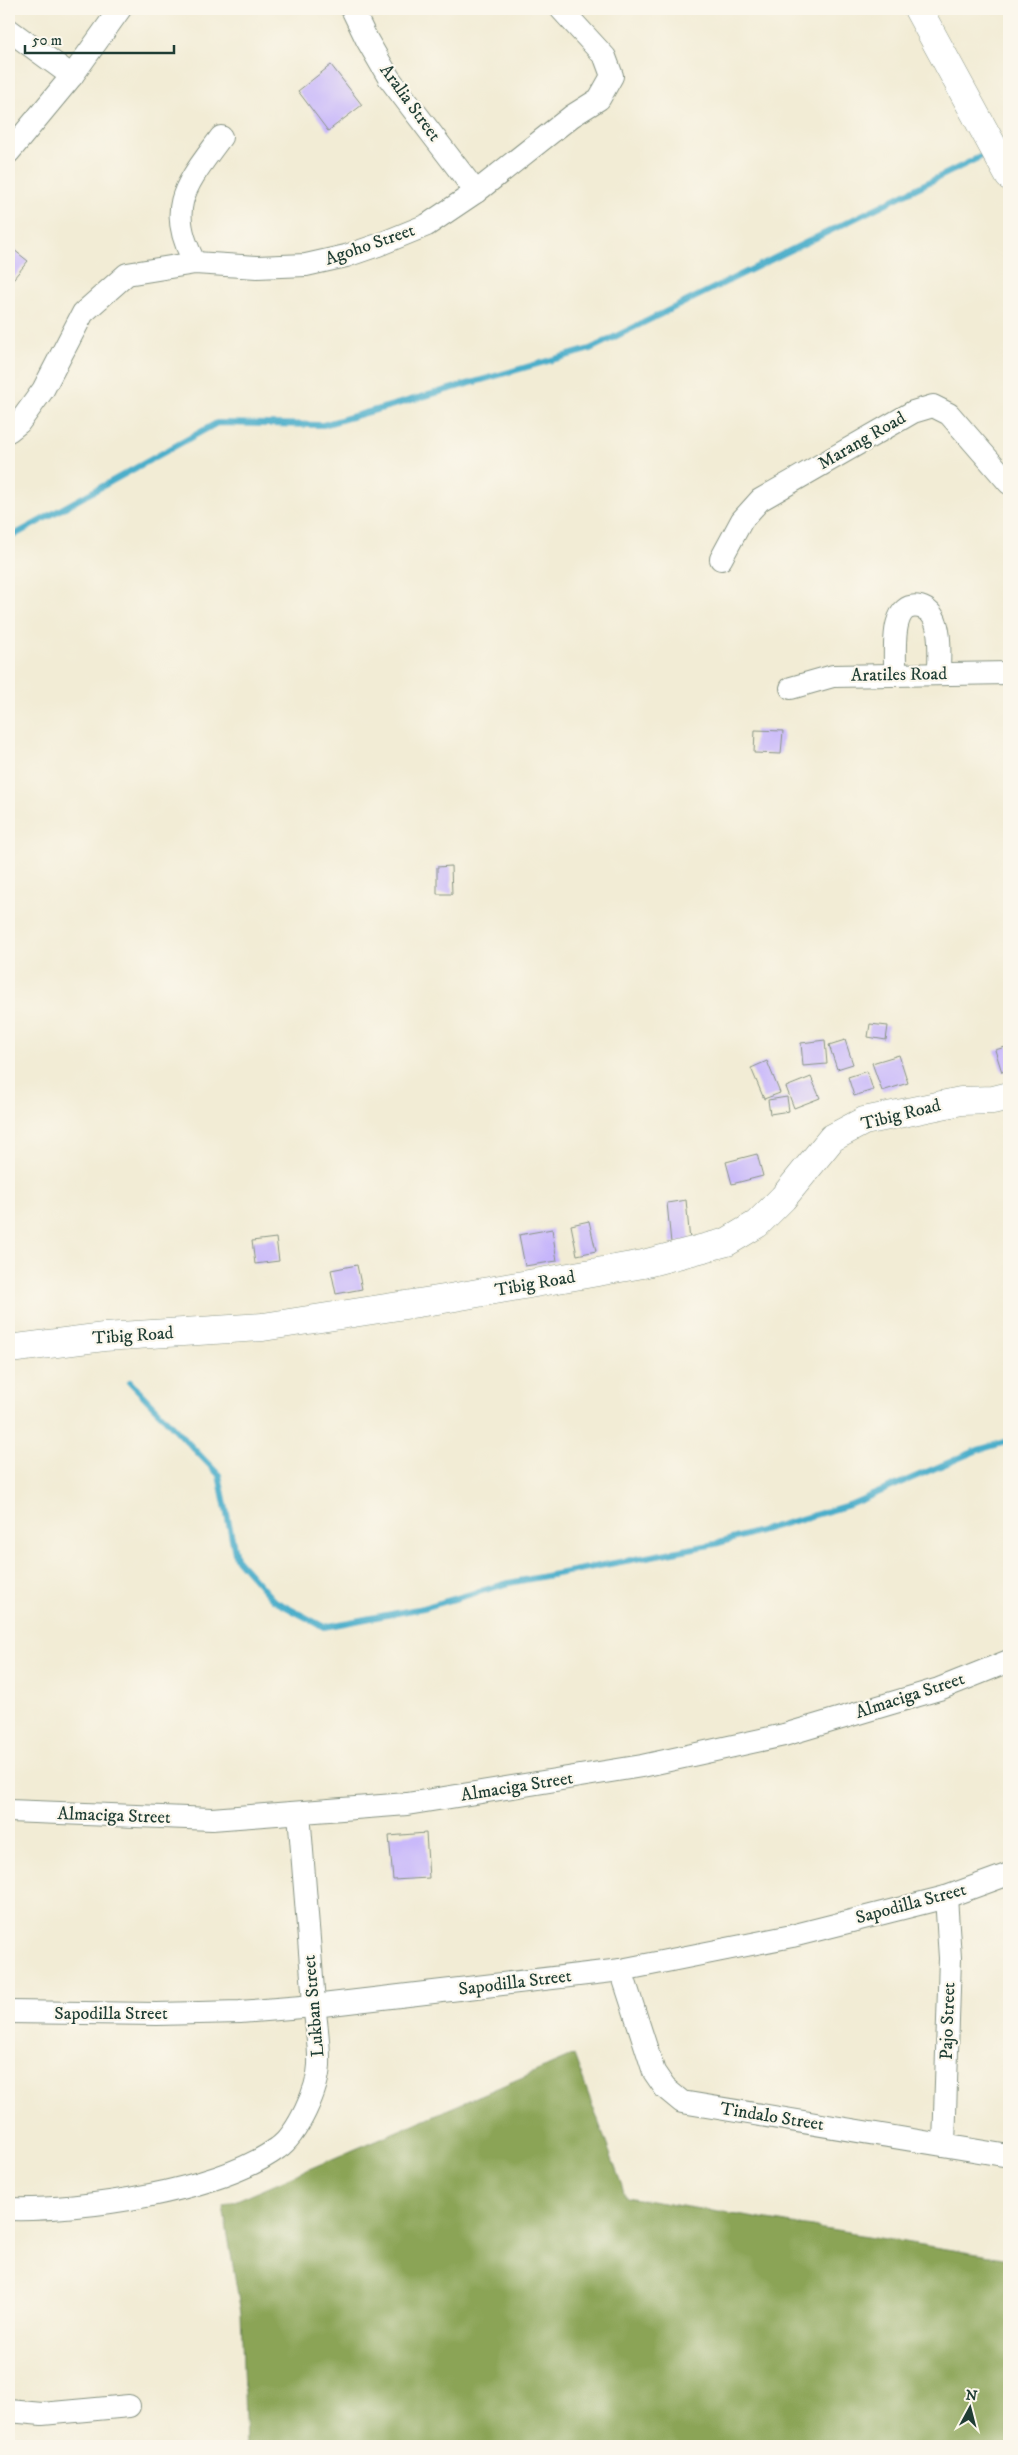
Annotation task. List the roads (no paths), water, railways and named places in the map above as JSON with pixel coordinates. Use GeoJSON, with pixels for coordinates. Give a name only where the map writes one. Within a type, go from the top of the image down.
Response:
{"type":"FeatureCollection","features":[{"type":"Feature","properties":{"kind":"main road"},"geometry":{"type":"LineString","coordinates":[[918,9],[1009,176]]}},
{"type":"Feature","properties":{"kind":"main road","name":"Tibig Road"},"geometry":{"type":"LineString","coordinates":[[9,1349],[104,1337],[263,1326],[454,1298],[643,1264],[727,1242],[757,1224],[783,1198],[832,1138],[864,1121],[961,1101],[993,1100],[1009,1096]]}},
{"type":"Feature","properties":{"kind":"street"},"geometry":{"type":"LineString","coordinates":[[9,152],[72,76],[120,9]]}},
{"type":"Feature","properties":{"kind":"street","name":"Aralia Street"},"geometry":{"type":"LineString","coordinates":[[352,9],[366,40],[389,78],[476,192]]}},
{"type":"Feature","properties":{"kind":"street","name":"Agoho Street"},"geometry":{"type":"LineString","coordinates":[[9,431],[19,423],[43,390],[83,313],[127,274],[195,264],[257,267],[306,266],[346,256],[426,225],[476,192],[572,116],[599,99],[612,76],[605,57],[561,9]]}},
{"type":"Feature","properties":{"kind":"street"},"geometry":{"type":"LineString","coordinates":[[9,30],[72,76]]}},
{"type":"Feature","properties":{"kind":"street"},"geometry":{"type":"LineString","coordinates":[[195,264],[184,242],[179,217],[188,184],[221,137]]}},
{"type":"Feature","properties":{"kind":"street","name":"Marang Road"},"geometry":{"type":"LineString","coordinates":[[721,559],[742,520],[760,500],[913,412],[934,406],[950,414],[1009,483]]}},
{"type":"Feature","properties":{"kind":"street"},"geometry":{"type":"LineString","coordinates":[[896,674],[896,626],[901,613],[911,608],[920,607],[931,613],[937,624],[939,674]]}},
{"type":"Feature","properties":{"kind":"street","name":"Aratiles Road"},"geometry":{"type":"LineString","coordinates":[[791,688],[833,676],[1009,673]]}},
{"type":"Feature","properties":{"kind":"street","name":"Almaciga Street"},"geometry":{"type":"LineString","coordinates":[[9,1810],[112,1817],[212,1819],[407,1804],[652,1764],[793,1732],[939,1689],[1009,1660]]}},
{"type":"Feature","properties":{"kind":"street","name":"Lukban Street"},"geometry":{"type":"LineString","coordinates":[[9,2208],[79,2206],[138,2198],[196,2184],[240,2168],[280,2148],[306,2112],[319,2066],[299,1813]]}},
{"type":"Feature","properties":{"kind":"street","name":"Sapodilla Street"},"geometry":{"type":"LineString","coordinates":[[9,2012],[157,2014],[240,2012],[314,2006],[621,1970],[792,1936],[946,1897],[1009,1874]]}},
{"type":"Feature","properties":{"kind":"street","name":"Pajo Street"},"geometry":{"type":"LineString","coordinates":[[944,2145],[950,1958],[946,1897]]}},
{"type":"Feature","properties":{"kind":"street","name":"Tindalo Street"},"geometry":{"type":"LineString","coordinates":[[621,1970],[654,2072],[665,2088],[682,2102],[1009,2156]]}},
{"type":"Feature","properties":{"kind":"street"},"geometry":{"type":"LineString","coordinates":[[9,2411],[42,2414],[129,2406]]}},
{"type":"Feature","properties":{"kind":"waterway"},"geometry":{"type":"LineString","coordinates":[[9,538],[217,423],[323,425],[590,349],[988,153]]}},
{"type":"Feature","properties":{"kind":"waterway"},"geometry":{"type":"LineString","coordinates":[[130,1382],[219,1475],[236,1558],[273,1600],[324,1627],[423,1608],[509,1583],[715,1544],[849,1505],[978,1450],[1009,1441]]}}]}
